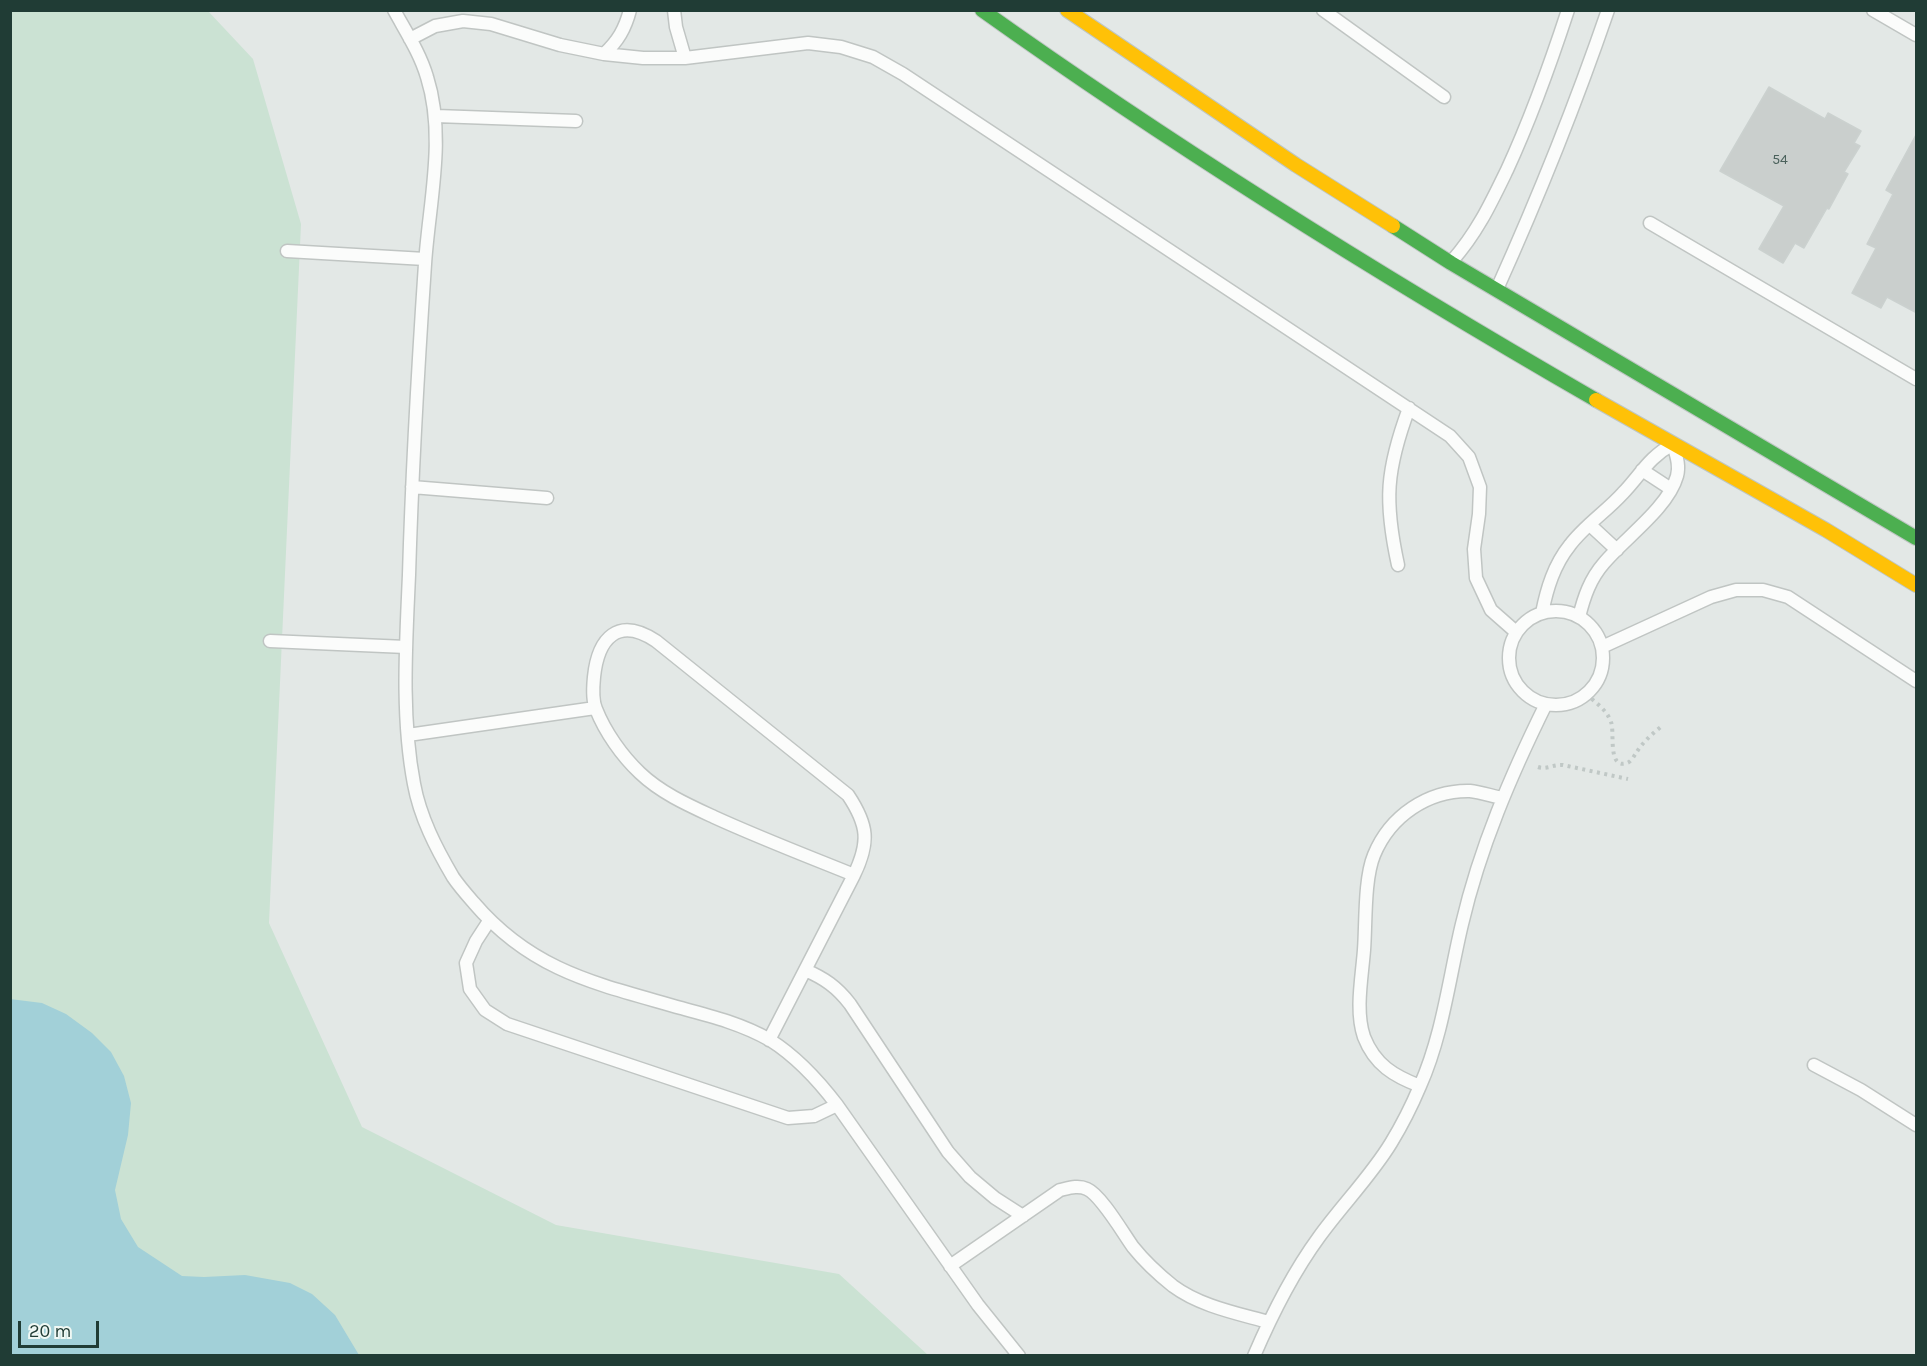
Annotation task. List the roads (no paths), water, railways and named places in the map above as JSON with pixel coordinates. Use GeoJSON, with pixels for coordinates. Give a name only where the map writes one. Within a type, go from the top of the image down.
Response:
{"type":"FeatureCollection","features":[{"type":"Feature","properties":{"kind":"street"},"geometry":{"type":"LineString","coordinates":[[982,10],[1131,114],[1269,203],[1426,299],[1675,440],[1917,585]]}},
{"type":"Feature","properties":{"kind":"street"},"geometry":{"type":"LineString","coordinates":[[1067,10],[1161,76],[1296,165],[1496,291],[1692,412],[1917,538]]}},
{"type":"Feature","properties":{"kind":"lane"},"geometry":{"type":"LineString","coordinates":[[394,10],[427,76],[436,116],[436,144],[425,259],[412,487],[406,647],[408,735],[414,786],[430,836],[455,881],[489,921],[522,948],[559,970],[599,985],[735,1024],[769,1040],[795,1058],[818,1080],[837,1105],[978,1305],[1019,1356]]}},
{"type":"Feature","properties":{"kind":"lane"},"geometry":{"type":"LineString","coordinates":[[604,54],[616,42],[625,27],[630,10]]}},
{"type":"Feature","properties":{"kind":"lane"},"geometry":{"type":"LineString","coordinates":[[674,10],[676,27],[686,58]]}},
{"type":"Feature","properties":{"kind":"lane"},"geometry":{"type":"LineString","coordinates":[[1323,10],[1444,97]]}},
{"type":"Feature","properties":{"kind":"lane"},"geometry":{"type":"LineString","coordinates":[[1451,263],[1469,242],[1484,219],[1496,194],[1541,89],[1568,10]]}},
{"type":"Feature","properties":{"kind":"lane"},"geometry":{"type":"LineString","coordinates":[[1496,291],[1559,146],[1608,10]]}},
{"type":"Feature","properties":{"kind":"lane"},"geometry":{"type":"LineString","coordinates":[[1874,10],[1917,34]]}},
{"type":"Feature","properties":{"kind":"lane"},"geometry":{"type":"LineString","coordinates":[[410,39],[435,26],[463,21],[491,24],[560,45],[604,54],[643,58],[686,58],[808,43],[841,47],[873,57],[903,74],[1450,436],[1469,457],[1480,487],[1474,549],[1476,578],[1491,610],[1516,632]]}},
{"type":"Feature","properties":{"kind":"lane"},"geometry":{"type":"LineString","coordinates":[[436,116],[576,121]]}},
{"type":"Feature","properties":{"kind":"lane"},"geometry":{"type":"LineString","coordinates":[[1650,223],[1917,379]]}},
{"type":"Feature","properties":{"kind":"lane"},"geometry":{"type":"LineString","coordinates":[[286,251],[425,259]]}},
{"type":"Feature","properties":{"kind":"lane"},"geometry":{"type":"LineString","coordinates":[[1398,565],[1389,526],[1388,486],[1395,446],[1409,408]]}},
{"type":"Feature","properties":{"kind":"lane"},"geometry":{"type":"LineString","coordinates":[[1542,613],[1547,588],[1557,565],[1571,543],[1626,490],[1650,459],[1675,440],[1678,459],[1677,475],[1671,489],[1642,525],[1603,564],[1583,598],[1579,617]]}},
{"type":"Feature","properties":{"kind":"lane"},"geometry":{"type":"LineString","coordinates":[[1642,470],[1671,489]]}},
{"type":"Feature","properties":{"kind":"lane"},"geometry":{"type":"LineString","coordinates":[[412,487],[547,498]]}},
{"type":"Feature","properties":{"kind":"lane"},"geometry":{"type":"LineString","coordinates":[[1590,525],[1617,550]]}},
{"type":"Feature","properties":{"kind":"lane"},"geometry":{"type":"LineString","coordinates":[[1602,647],[1711,597],[1736,590],[1763,590],[1788,597],[1917,681]]}},
{"type":"Feature","properties":{"kind":"lane"},"geometry":{"type":"LineString","coordinates":[[1555,611],[1579,617],[1597,635],[1602,647],[1602,664],[1597,681],[1586,694],[1574,702],[1560,705],[1546,704],[1529,697],[1516,684],[1509,667],[1509,649],[1516,632],[1527,620],[1542,613],[1555,611]]}},
{"type":"Feature","properties":{"kind":"lane"},"geometry":{"type":"LineString","coordinates":[[769,1040],[854,875],[863,855],[866,833],[860,813],[848,795],[642,632],[625,630],[610,636],[599,649],[593,686],[595,708],[614,742],[640,774],[677,800],[755,836],[854,875]]}},
{"type":"Feature","properties":{"kind":"lane"},"geometry":{"type":"LineString","coordinates":[[270,641],[406,647]]}},
{"type":"Feature","properties":{"kind":"lane"},"geometry":{"type":"LineString","coordinates":[[1254,1356],[1268,1322],[1290,1280],[1390,1143],[1420,1086],[1437,1039],[1462,924],[1479,860],[1518,760],[1546,704]]}},
{"type":"Feature","properties":{"kind":"lane"},"geometry":{"type":"LineString","coordinates":[[408,735],[595,708]]}},
{"type":"Feature","properties":{"kind":"lane"},"geometry":{"type":"LineString","coordinates":[[1420,1086],[1395,1077],[1376,1059],[1364,1036],[1360,1011],[1368,887],[1373,856],[1388,828],[1411,807],[1440,794],[1450,793],[1471,791],[1502,798]]}},
{"type":"Feature","properties":{"kind":"lane"},"geometry":{"type":"LineString","coordinates":[[489,921],[466,963],[467,972],[470,989],[485,1010],[507,1024],[788,1118],[814,1116],[837,1105]]}},
{"type":"Feature","properties":{"kind":"lane"},"geometry":{"type":"LineString","coordinates":[[805,970],[823,978],[838,989],[850,1004],[948,1152],[970,1177],[995,1198],[1023,1216]]}},
{"type":"Feature","properties":{"kind":"lane"},"geometry":{"type":"LineString","coordinates":[[1814,1065],[1862,1090],[1917,1125]]}},
{"type":"Feature","properties":{"kind":"lane"},"geometry":{"type":"LineString","coordinates":[[950,1266],[1060,1190],[1074,1186],[1088,1189],[1098,1198],[1152,1269],[1175,1287],[1200,1301],[1268,1322]]}},
{"type":"Feature","properties":{"kind":"water"},"geometry":{"type":"Polygon","coordinates":[[[10,999],[42,1003],[66,1014],[92,1033],[111,1052],[124,1076],[131,1103],[128,1135],[115,1190],[121,1219],[138,1247],[182,1276],[245,1275],[290,1283],[312,1294],[335,1315],[359,1355],[11,1355],[10,999]]]}}]}
